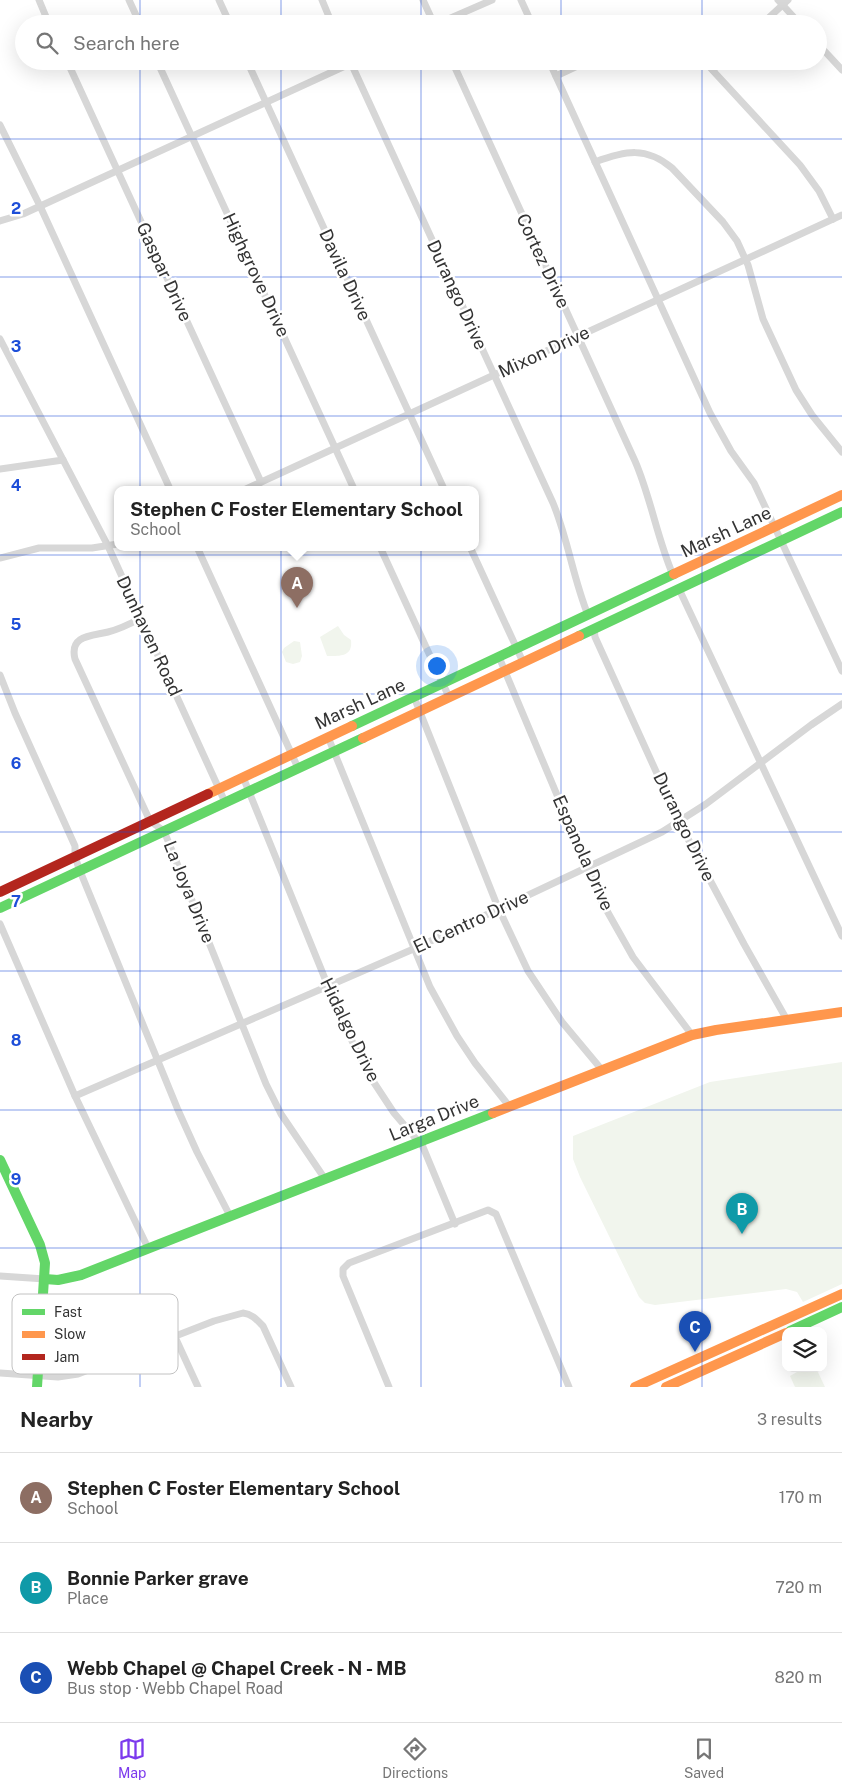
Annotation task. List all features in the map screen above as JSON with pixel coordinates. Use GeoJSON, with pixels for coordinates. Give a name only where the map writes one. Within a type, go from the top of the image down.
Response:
{"type":"FeatureCollection","features":[{"type":"Feature","properties":{"kind":"main road","name":"Marsh Lane"},"geometry":{"type":"LineString","coordinates":[[0,893],[842,495]]}},
{"type":"Feature","properties":{"kind":"main road","name":"Marsh Lane"},"geometry":{"type":"LineString","coordinates":[[0,908],[842,512]]}},
{"type":"Feature","properties":{"kind":"main road"},"geometry":{"type":"LineString","coordinates":[[673,575],[679,588]]}},
{"type":"Feature","properties":{"kind":"main road"},"geometry":{"type":"LineString","coordinates":[[588,615],[594,629]]}},
{"type":"Feature","properties":{"kind":"main road"},"geometry":{"type":"LineString","coordinates":[[0,893],[17,900]]}},
{"type":"Feature","properties":{"kind":"main road","name":"Larga Drive"},"geometry":{"type":"LineString","coordinates":[[45,1279],[58,1280],[81,1275],[692,1035],[842,1012]]}},
{"type":"Feature","properties":{"kind":"main road"},"geometry":{"type":"LineString","coordinates":[[0,1160],[40,1245],[45,1263],[44,1294]]}},
{"type":"Feature","properties":{"kind":"main road"},"geometry":{"type":"LineString","coordinates":[[636,1387],[753,1333],[842,1295]]}},
{"type":"Feature","properties":{"kind":"main road"},"geometry":{"type":"LineString","coordinates":[[818,1305],[823,1316]]}},
{"type":"Feature","properties":{"kind":"main road"},"geometry":{"type":"LineString","coordinates":[[799,1327],[842,1307]]}},
{"type":"Feature","properties":{"kind":"main road"},"geometry":{"type":"LineString","coordinates":[[753,1333],[758,1345]]}},
{"type":"Feature","properties":{"kind":"main road"},"geometry":{"type":"LineString","coordinates":[[666,1387],[782,1334]]}},
{"type":"Feature","properties":{"kind":"main road"},"geometry":{"type":"LineString","coordinates":[[690,1362],[695,1373]]}},
{"type":"Feature","properties":{"kind":"main road"},"geometry":{"type":"LineString","coordinates":[[37,1387],[38,1376]]}},
{"type":"Feature","properties":{"kind":"street"},"geometry":{"type":"LineString","coordinates":[[39,0],[46,15]]}},
{"type":"Feature","properties":{"kind":"street"},"geometry":{"type":"LineString","coordinates":[[129,0],[136,15]]}},
{"type":"Feature","properties":{"kind":"street"},"geometry":{"type":"LineString","coordinates":[[219,0],[226,15]]}},
{"type":"Feature","properties":{"kind":"street"},"geometry":{"type":"LineString","coordinates":[[322,0],[328,15]]}},
{"type":"Feature","properties":{"kind":"street"},"geometry":{"type":"LineString","coordinates":[[424,0],[432,15]]}},
{"type":"Feature","properties":{"kind":"street"},"geometry":{"type":"LineString","coordinates":[[457,15],[492,0]]}},
{"type":"Feature","properties":{"kind":"street"},"geometry":{"type":"LineString","coordinates":[[521,0],[528,15]]}},
{"type":"Feature","properties":{"kind":"street"},"geometry":{"type":"LineString","coordinates":[[771,15],[783,2],[793,15]]}},
{"type":"Feature","properties":{"kind":"street"},"geometry":{"type":"LineString","coordinates":[[827,54],[842,70]]}},
{"type":"Feature","properties":{"kind":"street","name":"Gaspar Drive"},"geometry":{"type":"LineString","coordinates":[[71,70],[261,482]]}},
{"type":"Feature","properties":{"kind":"street","name":"Highgrove Drive"},"geometry":{"type":"LineString","coordinates":[[161,70],[353,486]]}},
{"type":"Feature","properties":{"kind":"street","name":"Davila Drive"},"geometry":{"type":"LineString","coordinates":[[251,70],[443,486]]}},
{"type":"Feature","properties":{"kind":"street"},"geometry":{"type":"LineString","coordinates":[[0,221],[40,206],[335,70]]}},
{"type":"Feature","properties":{"kind":"street","name":"Durango Drive"},"geometry":{"type":"LineString","coordinates":[[356,70],[559,519],[577,587],[588,615]]}},
{"type":"Feature","properties":{"kind":"street","name":"Cortez Drive"},"geometry":{"type":"LineString","coordinates":[[456,70],[643,478],[657,533],[673,575]]}},
{"type":"Feature","properties":{"kind":"street"},"geometry":{"type":"LineString","coordinates":[[553,70],[710,413],[731,451],[754,484],[842,671]]}},
{"type":"Feature","properties":{"kind":"street"},"geometry":{"type":"LineString","coordinates":[[556,76],[569,70]]}},
{"type":"Feature","properties":{"kind":"street"},"geometry":{"type":"LineString","coordinates":[[713,70],[800,165],[819,191],[833,219]]}},
{"type":"Feature","properties":{"kind":"street"},"geometry":{"type":"LineString","coordinates":[[0,125],[40,206],[169,486]]}},
{"type":"Feature","properties":{"kind":"street"},"geometry":{"type":"LineString","coordinates":[[595,162],[614,155],[630,152],[644,153],[662,159],[729,230],[746,260],[763,320],[791,381],[812,416],[842,452]]}},
{"type":"Feature","properties":{"kind":"street","name":"Mixon Drive"},"geometry":{"type":"LineString","coordinates":[[252,486],[842,215]]}},
{"type":"Feature","properties":{"kind":"street","name":"Dunhaven Road"},"geometry":{"type":"LineString","coordinates":[[0,339],[108,546],[225,802]]}},
{"type":"Feature","properties":{"kind":"street"},"geometry":{"type":"LineString","coordinates":[[0,468],[63,460]]}},
{"type":"Feature","properties":{"kind":"street"},"geometry":{"type":"LineString","coordinates":[[0,558],[39,548],[114,545]]}},
{"type":"Feature","properties":{"kind":"street"},"geometry":{"type":"LineString","coordinates":[[199,551],[298,768]]}},
{"type":"Feature","properties":{"kind":"street"},"geometry":{"type":"LineString","coordinates":[[382,551],[449,697]]}},
{"type":"Feature","properties":{"kind":"street"},"geometry":{"type":"LineString","coordinates":[[472,551],[523,662]]}},
{"type":"Feature","properties":{"kind":"street"},"geometry":{"type":"LineString","coordinates":[[679,588],[842,936]]}},
{"type":"Feature","properties":{"kind":"street","name":"La Joya Drive"},"geometry":{"type":"LineString","coordinates":[[141,618],[123,627],[86,636],[77,642],[74,654],[150,821],[164,831],[266,1084],[281,1114],[325,1179]]}},
{"type":"Feature","properties":{"kind":"street","name":"Durango Drive"},"geometry":{"type":"LineString","coordinates":[[594,629],[595,637],[680,822],[730,918],[787,1020]]}},
{"type":"Feature","properties":{"kind":"street","name":"Espanola Drive"},"geometry":{"type":"LineString","coordinates":[[499,657],[602,902],[633,957],[692,1035]]}},
{"type":"Feature","properties":{"kind":"street"},"geometry":{"type":"LineString","coordinates":[[0,675],[15,713],[75,846],[75,857],[80,871],[197,1152],[230,1216]]}},
{"type":"Feature","properties":{"kind":"street"},"geometry":{"type":"LineString","coordinates":[[414,697],[499,909],[528,971],[562,1022],[602,1070]]}},
{"type":"Feature","properties":{"kind":"street","name":"El Centro Drive"},"geometry":{"type":"LineString","coordinates":[[75,1096],[414,949],[680,822],[842,704]]}},
{"type":"Feature","properties":{"kind":"street"},"geometry":{"type":"LineString","coordinates":[[328,737],[430,987],[456,1036],[509,1106]]}},
{"type":"Feature","properties":{"kind":"street","name":"Hidalgo Drive"},"geometry":{"type":"LineString","coordinates":[[243,777],[250,790],[346,1031],[369,1075],[394,1112],[423,1147],[455,1224]]}},
{"type":"Feature","properties":{"kind":"street"},"geometry":{"type":"LineString","coordinates":[[0,924],[75,1096],[148,1248]]}},
{"type":"Feature","properties":{"kind":"street"},"geometry":{"type":"LineString","coordinates":[[389,1387],[343,1276],[343,1269],[349,1263],[488,1210],[496,1214],[569,1387]]}},
{"type":"Feature","properties":{"kind":"street"},"geometry":{"type":"LineString","coordinates":[[0,1276],[45,1279]]}},
{"type":"Feature","properties":{"kind":"street"},"geometry":{"type":"LineString","coordinates":[[178,1335],[221,1318],[248,1314],[263,1326],[291,1387]]}},
{"type":"Feature","properties":{"kind":"street"},"geometry":{"type":"LineString","coordinates":[[178,1343],[198,1387]]}},
{"type":"Feature","properties":{"kind":"street"},"geometry":{"type":"LineString","coordinates":[[13,1374],[58,1377],[78,1374]]}},
{"type":"Feature","properties":{"kind":"shaded area"},"geometry":{"type":"Polygon","coordinates":[[[338,626],[344,635],[351,640],[350,650],[345,654],[327,656],[320,637],[338,626]]]}},
{"type":"Feature","properties":{"kind":"shaded area"},"geometry":{"type":"Polygon","coordinates":[[[294,641],[300,642],[302,656],[300,662],[293,664],[286,662],[282,652],[284,648],[294,641]]]}},
{"type":"Feature","properties":{"kind":"shaded area"},"geometry":{"type":"Polygon","coordinates":[[[842,1062],[842,1284],[803,1302],[797,1292],[786,1289],[655,1305],[645,1303],[639,1297],[580,1177],[573,1159],[573,1136],[710,1082],[842,1062]]]}},
{"type":"Feature","properties":{"kind":"shaded area"},"geometry":{"type":"Polygon","coordinates":[[[797,1372],[818,1372],[825,1387],[795,1387],[790,1376],[797,1372]]]}},
{"type":"Feature","properties":{"kind":"traffic: fast"},"geometry":{"type":"LineString","coordinates":[[579,636],[842,512]]}},
{"type":"Feature","properties":{"kind":"traffic: fast"},"geometry":{"type":"LineString","coordinates":[[352,726],[674,574]]}},
{"type":"Feature","properties":{"kind":"traffic: fast"},"geometry":{"type":"LineString","coordinates":[[0,908],[363,738]]}},
{"type":"Feature","properties":{"kind":"traffic: fast"},"geometry":{"type":"LineString","coordinates":[[45,1279],[58,1280],[81,1275],[493,1113]]}},
{"type":"Feature","properties":{"kind":"traffic: fast"},"geometry":{"type":"LineString","coordinates":[[0,1160],[40,1245],[45,1263],[43,1294]]}},
{"type":"Feature","properties":{"kind":"traffic: fast"},"geometry":{"type":"LineString","coordinates":[[799,1327],[842,1307]]}},
{"type":"Feature","properties":{"kind":"traffic: fast"},"geometry":{"type":"LineString","coordinates":[[37,1387],[38,1374]]}},
{"type":"Feature","properties":{"kind":"traffic: slow"},"geometry":{"type":"LineString","coordinates":[[674,574],[842,495]]}},
{"type":"Feature","properties":{"kind":"traffic: slow"},"geometry":{"type":"LineString","coordinates":[[363,738],[579,636]]}},
{"type":"Feature","properties":{"kind":"traffic: slow"},"geometry":{"type":"LineString","coordinates":[[208,794],[352,726]]}},
{"type":"Feature","properties":{"kind":"traffic: slow"},"geometry":{"type":"LineString","coordinates":[[493,1113],[692,1035],[842,1012]]}},
{"type":"Feature","properties":{"kind":"traffic: slow"},"geometry":{"type":"LineString","coordinates":[[635,1387],[842,1294]]}},
{"type":"Feature","properties":{"kind":"traffic: slow"},"geometry":{"type":"LineString","coordinates":[[666,1387],[782,1335]]}},
{"type":"Feature","properties":{"kind":"traffic: jam"},"geometry":{"type":"LineString","coordinates":[[0,892],[208,794]]}},
{"type":"Feature","properties":{"kind":"place","name":"Stephen C Foster Elementary School"},"geometry":{"type":"Point","coordinates":[297,608]}},
{"type":"Feature","properties":{"kind":"place","name":"Bonnie Parker grave"},"geometry":{"type":"Point","coordinates":[742,1234]}},
{"type":"Feature","properties":{"kind":"place","name":"Webb Chapel @ Chapel Creek - N - MB"},"geometry":{"type":"Point","coordinates":[695,1352]}}]}
